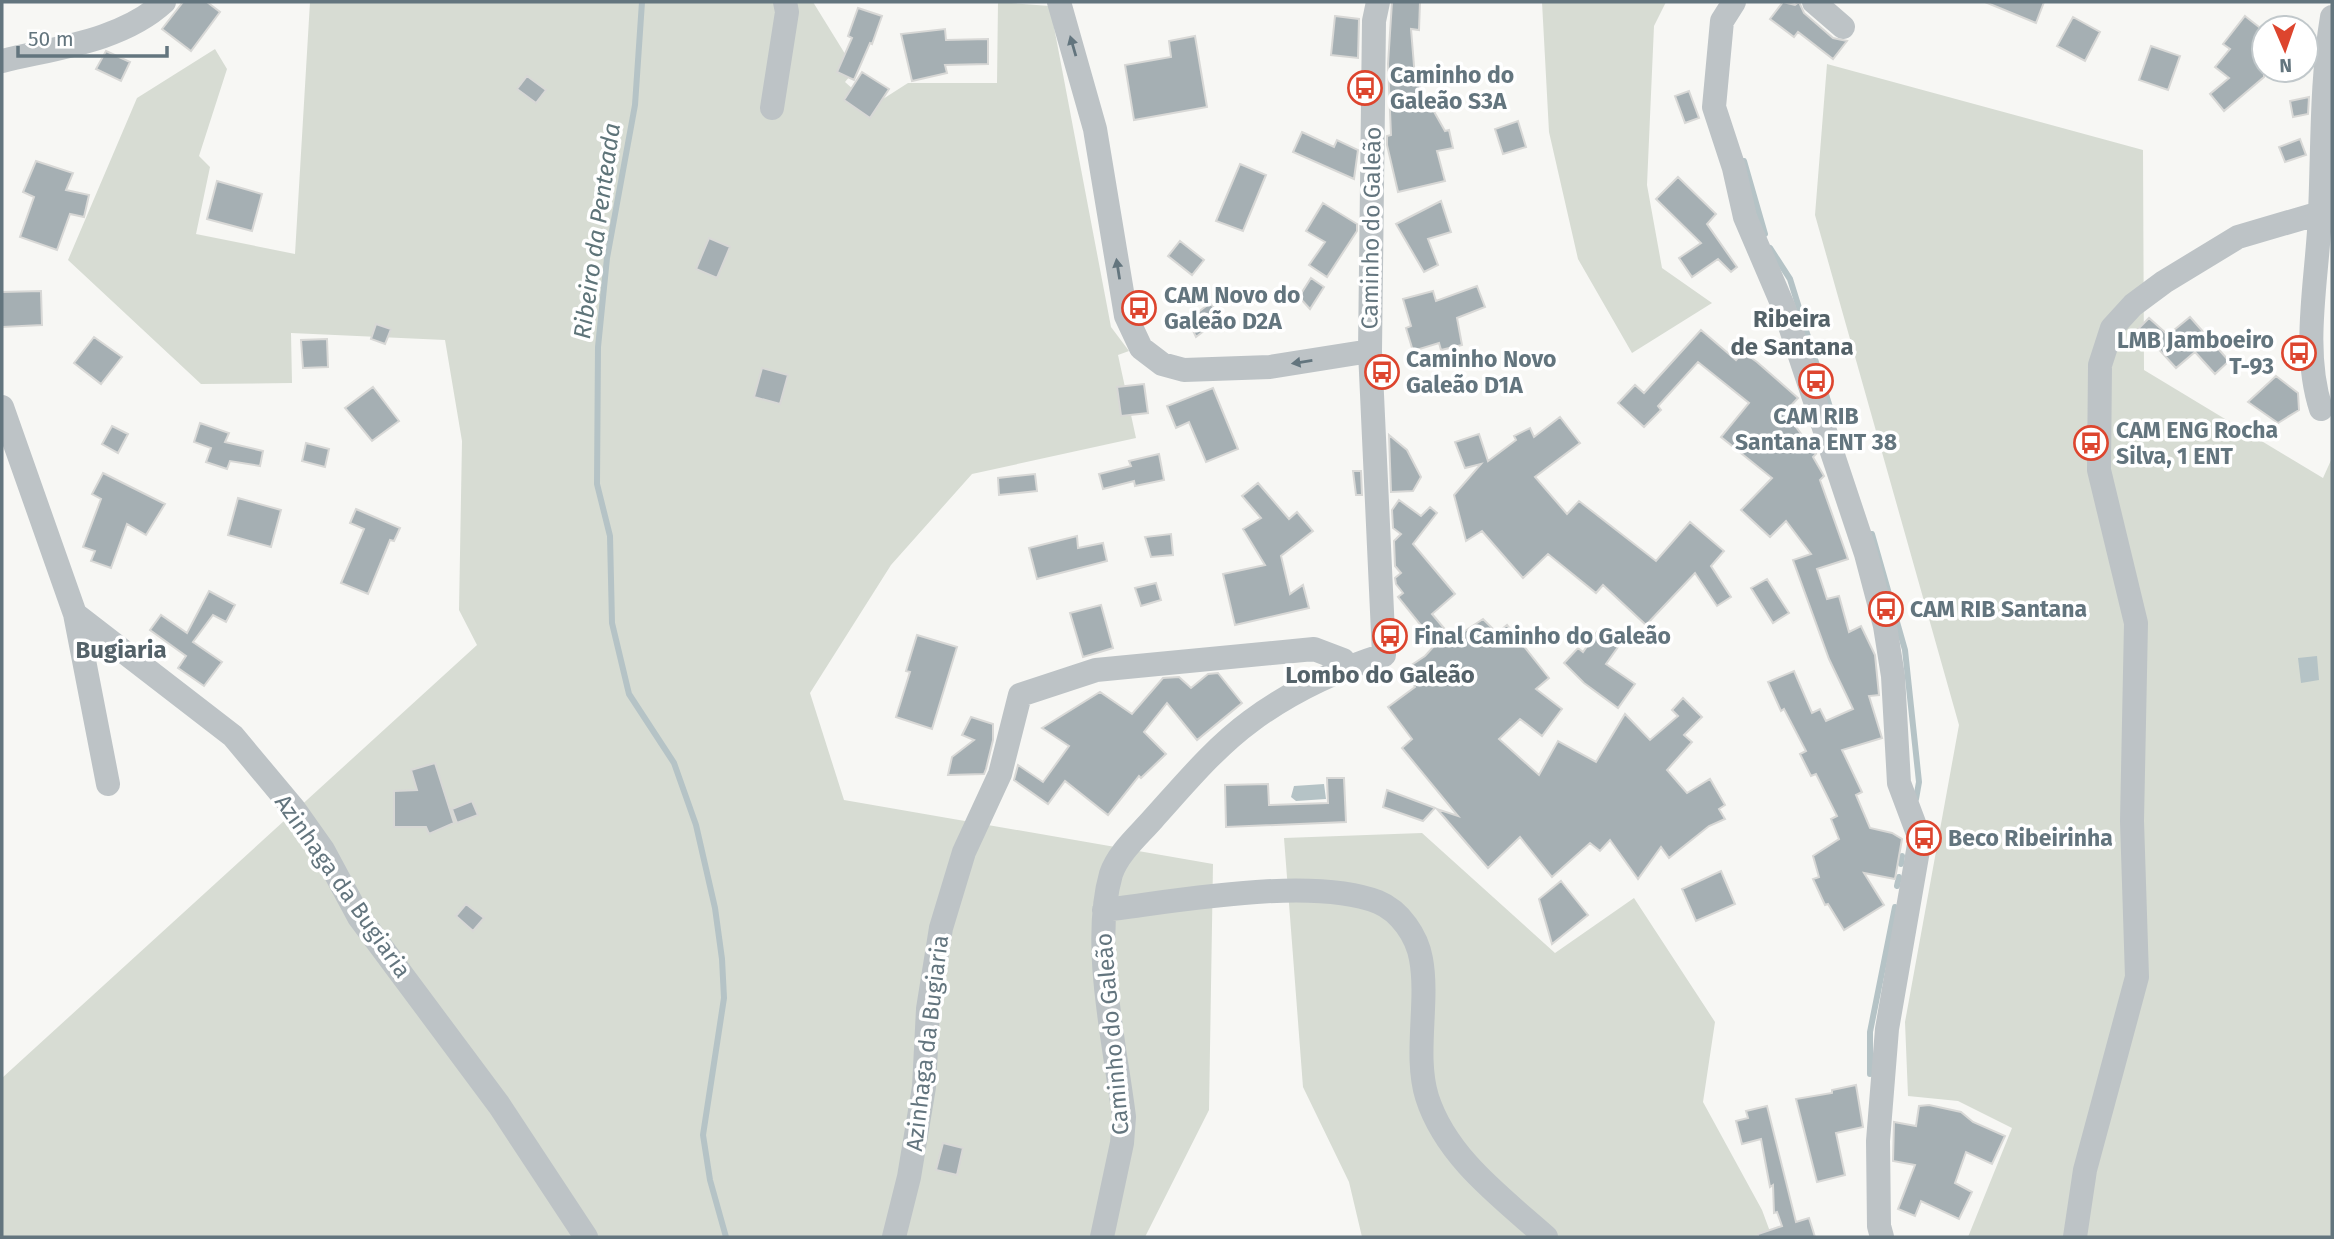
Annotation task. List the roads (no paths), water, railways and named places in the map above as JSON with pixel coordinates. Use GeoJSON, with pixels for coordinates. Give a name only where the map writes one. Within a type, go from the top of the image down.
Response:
{"type":"FeatureCollection","features":[{"type":"Feature","properties":{"kind":"street"},"geometry":{"type":"LineString","coordinates":[[2,61],[86,41],[126,26],[164,2]]}},
{"type":"Feature","properties":{"kind":"street"},"geometry":{"type":"LineString","coordinates":[[772,108],[786,20],[785,2]]}},
{"type":"Feature","properties":{"kind":"street"},"geometry":{"type":"LineString","coordinates":[[1059,2],[1095,129],[1126,316],[1141,348],[1162,365],[1184,370],[1269,367],[1370,351]]}},
{"type":"Feature","properties":{"kind":"street","name":"Caminho do Galeão"},"geometry":{"type":"LineString","coordinates":[[1102,1237],[1122,1143],[1124,1116],[1104,957],[1104,909],[1112,871],[1127,849],[1227,741],[1251,720],[1346,667],[1384,655],[1370,351],[1373,35],[1378,2]]}},
{"type":"Feature","properties":{"kind":"street"},"geometry":{"type":"LineString","coordinates":[[1734,2],[1722,20],[1714,107],[1734,168],[1745,217],[1784,308],[1866,554],[1885,626],[1892,676],[1899,783],[1920,839],[1887,1029],[1878,1141],[1879,1226],[1882,1237]]}},
{"type":"Feature","properties":{"kind":"street"},"geometry":{"type":"LineString","coordinates":[[1814,2],[1843,27]]}},
{"type":"Feature","properties":{"kind":"street"},"geometry":{"type":"LineString","coordinates":[[2321,409],[2313,383],[2312,348],[2320,213],[2322,95],[2332,17]]}},
{"type":"Feature","properties":{"kind":"street"},"geometry":{"type":"LineString","coordinates":[[2075,1237],[2085,1170],[2137,977],[2132,821],[2136,623],[2099,470],[2100,365],[2112,328],[2133,305],[2164,282],[2238,237],[2320,213]]}},
{"type":"Feature","properties":{"kind":"street"},"geometry":{"type":"LineString","coordinates":[[2,407],[75,614],[108,784]]}},
{"type":"Feature","properties":{"kind":"street","name":"Azinhaga da Bugiaria"},"geometry":{"type":"LineString","coordinates":[[75,614],[233,736],[294,809],[323,850],[359,917],[499,1105],[586,1237]]}},
{"type":"Feature","properties":{"kind":"street","name":"Azinhaga da Bugiaria"},"geometry":{"type":"LineString","coordinates":[[894,1237],[909,1177],[924,1087],[928,1009],[941,928],[964,852],[1000,774],[1020,695],[1096,670],[1314,649],[1343,660],[1346,667]]}},
{"type":"Feature","properties":{"kind":"street"},"geometry":{"type":"LineString","coordinates":[[1104,909],[1241,894],[1318,891],[1345,892],[1381,903],[1408,925],[1421,958],[1426,1095],[1442,1130],[1464,1160],[1492,1190],[1546,1237]]}},
{"type":"Feature","properties":{"kind":"waterway","name":"Ribeiro da Penteada"},"geometry":{"type":"LineString","coordinates":[[642,2],[635,105],[607,258],[598,347],[597,484],[610,536],[612,623],[629,694],[674,763],[696,825],[715,908],[724,998],[703,1135],[710,1180],[726,1237]]}},
{"type":"Feature","properties":{"kind":"waterway","name":"Ribeira de Santana"},"geometry":{"type":"LineString","coordinates":[[1744,161],[1765,234]]}},
{"type":"Feature","properties":{"kind":"waterway","name":"Ribeira de Santana"},"geometry":{"type":"LineString","coordinates":[[1770,248],[1790,279],[1834,420]]}},
{"type":"Feature","properties":{"kind":"waterway","name":"Ribeira de Santana"},"geometry":{"type":"LineString","coordinates":[[1872,534],[1905,650],[1919,782],[1916,799]]}},
{"type":"Feature","properties":{"kind":"waterway","name":"Ribeira de Santana"},"geometry":{"type":"LineString","coordinates":[[1901,864],[1902,856]]}},
{"type":"Feature","properties":{"kind":"waterway","name":"Ribeira de Santana"},"geometry":{"type":"LineString","coordinates":[[1897,886],[1899,877]]}},
{"type":"Feature","properties":{"kind":"waterway","name":"Ribeira de Santana"},"geometry":{"type":"LineString","coordinates":[[1870,1074],[1870,1032],[1895,907]]}},
{"type":"Feature","properties":{"kind":"place","name":"Caminho do Galeão S3A"},"geometry":{"type":"Point","coordinates":[1365,88]}},
{"type":"Feature","properties":{"kind":"place","name":"CAM Novo do Galeão D2A"},"geometry":{"type":"Point","coordinates":[1139,308]}},
{"type":"Feature","properties":{"kind":"place","name":"LMB Jamboeiro T-93"},"geometry":{"type":"Point","coordinates":[2299,353]}},
{"type":"Feature","properties":{"kind":"place","name":"Caminho Novo Galeão D1A"},"geometry":{"type":"Point","coordinates":[1382,372]}},
{"type":"Feature","properties":{"kind":"place","name":"CAM RIB Santana ENT 38"},"geometry":{"type":"Point","coordinates":[1816,381]}},
{"type":"Feature","properties":{"kind":"place","name":"CAM ENG Rocha Silva, 1 ENT"},"geometry":{"type":"Point","coordinates":[2091,443]}},
{"type":"Feature","properties":{"kind":"place","name":"CAM RIB Santana"},"geometry":{"type":"Point","coordinates":[1886,609]}},
{"type":"Feature","properties":{"kind":"place","name":"Final Caminho do Galeão"},"geometry":{"type":"Point","coordinates":[1390,636]}},
{"type":"Feature","properties":{"kind":"place","name":"Beco Ribeirinha"},"geometry":{"type":"Point","coordinates":[1924,838]}},
{"type":"Feature","properties":{"kind":"district","name":"Ribeira de Santana"},"geometry":{"type":"Point","coordinates":[1792,333]}},
{"type":"Feature","properties":{"kind":"district","name":"Bugiaria"},"geometry":{"type":"Point","coordinates":[121,650]}},
{"type":"Feature","properties":{"kind":"district","name":"Lombo do Galeão"},"geometry":{"type":"Point","coordinates":[1380,675]}}]}
